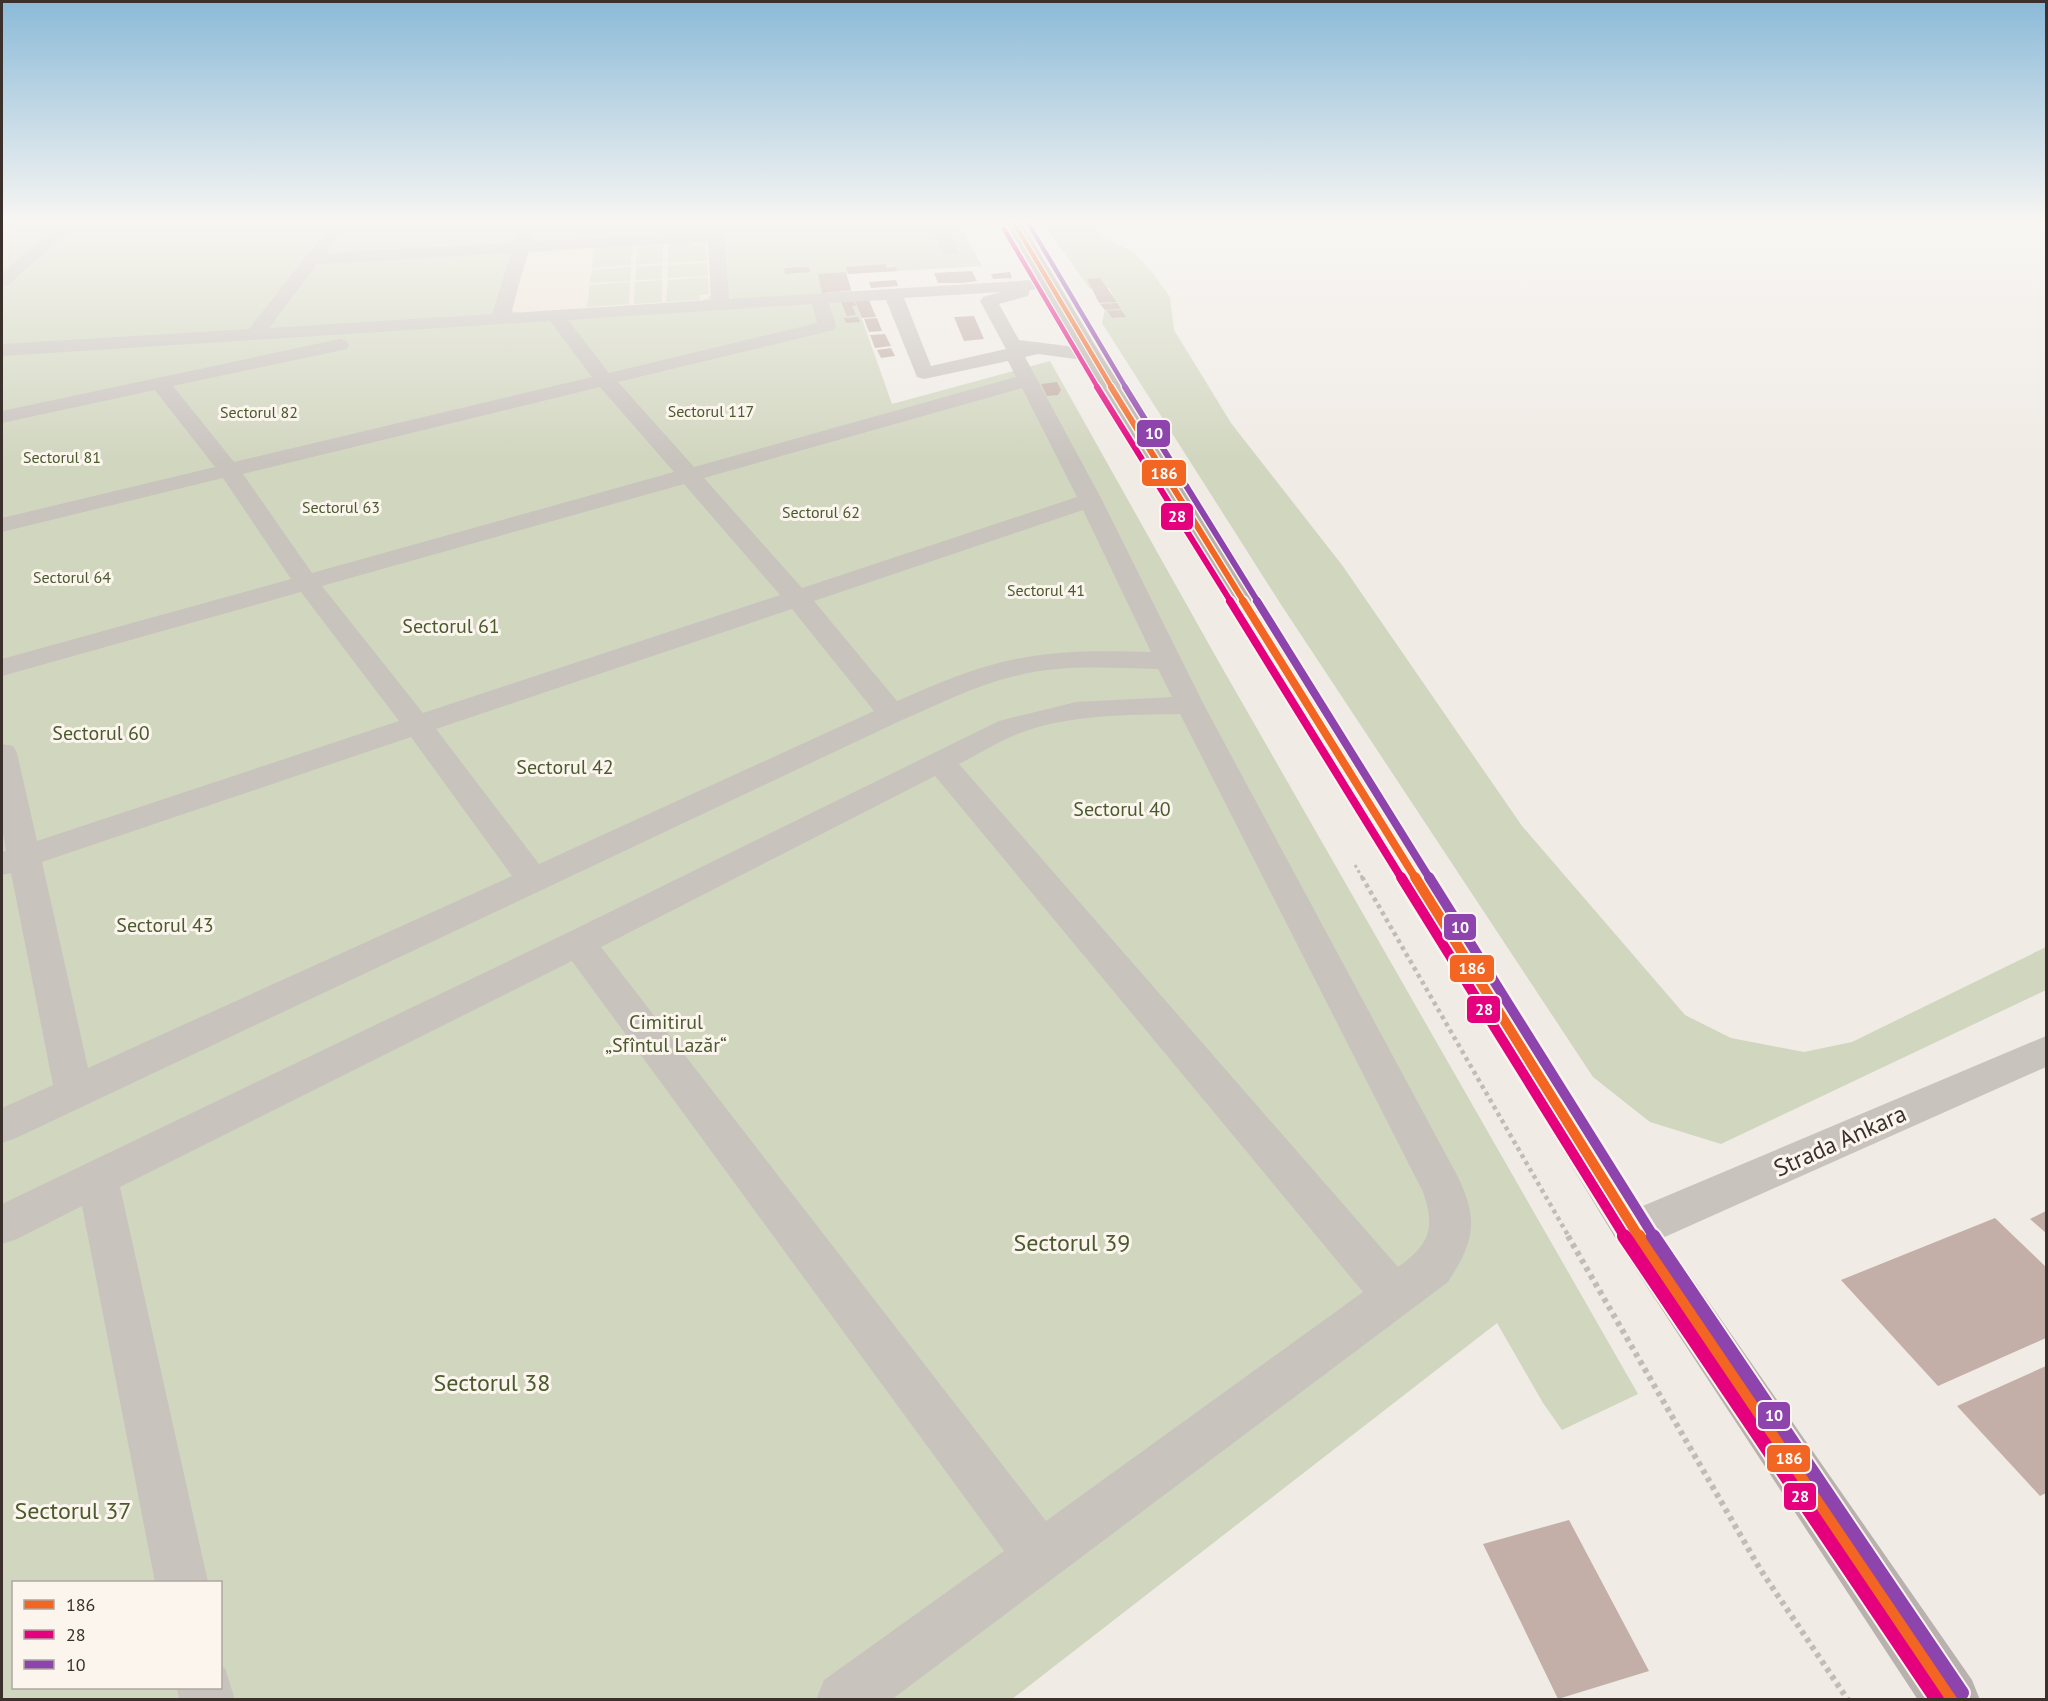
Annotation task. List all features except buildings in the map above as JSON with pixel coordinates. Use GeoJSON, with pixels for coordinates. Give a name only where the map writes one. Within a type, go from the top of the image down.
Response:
{"type":"FeatureCollection","features":[{"type":"Feature","properties":{"kind":"main road"},"geometry":{"type":"LineString","coordinates":[[1061,302],[1091,355],[1634,1230],[1952,1700]]}},
{"type":"Feature","properties":{"kind":"street"},"geometry":{"type":"LineString","coordinates":[[255,334],[279,302]]}},
{"type":"Feature","properties":{"kind":"street"},"geometry":{"type":"LineString","coordinates":[[500,318],[504,302]]}},
{"type":"Feature","properties":{"kind":"street"},"geometry":{"type":"LineString","coordinates":[[2,350],[747,302]]}},
{"type":"Feature","properties":{"kind":"street"},"geometry":{"type":"LineString","coordinates":[[2,525],[827,326],[820,302]]}},
{"type":"Feature","properties":{"kind":"street"},"geometry":{"type":"LineString","coordinates":[[896,302],[924,373],[1091,355]]}},
{"type":"Feature","properties":{"kind":"street"},"geometry":{"type":"LineString","coordinates":[[844,1700],[1432,1268],[1446,1249],[1452,1231],[1451,1209],[1190,705],[1090,500],[1027,361],[1012,345],[990,302]]}},
{"type":"Feature","properties":{"kind":"street"},"geometry":{"type":"LineString","coordinates":[[555,315],[605,380],[797,598],[892,714]]}},
{"type":"Feature","properties":{"kind":"street"},"geometry":{"type":"LineString","coordinates":[[2,417],[453,321]]}},
{"type":"Feature","properties":{"kind":"street"},"geometry":{"type":"LineString","coordinates":[[2,668],[689,476],[1027,361]]}},
{"type":"Feature","properties":{"kind":"street"},"geometry":{"type":"LineString","coordinates":[[160,383],[230,470],[306,582],[418,726],[533,880]]}},
{"type":"Feature","properties":{"kind":"street"},"geometry":{"type":"LineString","coordinates":[[12,861],[1090,500]]}},
{"type":"Feature","properties":{"kind":"street"},"geometry":{"type":"LineString","coordinates":[[2,1125],[892,714],[966,683],[1025,665],[1066,661],[1169,661]]}},
{"type":"Feature","properties":{"kind":"street"},"geometry":{"type":"LineString","coordinates":[[2,1225],[578,943],[1009,727],[1035,718],[1127,706],[1190,705]]}},
{"type":"Feature","properties":{"kind":"street"},"geometry":{"type":"LineString","coordinates":[[2,753],[12,861],[74,1092]]}},
{"type":"Feature","properties":{"kind":"street"},"geometry":{"type":"LineString","coordinates":[[939,761],[1394,1296]]}},
{"type":"Feature","properties":{"kind":"street"},"geometry":{"type":"LineString","coordinates":[[578,943],[1040,1556]]}},
{"type":"Feature","properties":{"kind":"street","name":"Strada Ankara"},"geometry":{"type":"LineString","coordinates":[[1634,1230],[2046,1051]]}},
{"type":"Feature","properties":{"kind":"street"},"geometry":{"type":"LineString","coordinates":[[97,1178],[182,1581]]}},
{"type":"Feature","properties":{"kind":"path"},"geometry":{"type":"LineString","coordinates":[[1354,864],[1760,1569],[1848,1700]]}},
{"type":"Feature","properties":{"kind":"green space","name":"Cimitirul „Sfîntul Lazăr“"},"geometry":{"type":"Polygon","coordinates":[[[2,302],[856,302],[892,404],[1050,361],[1216,657],[1638,1394],[1562,1430],[1543,1403],[1497,1323],[1012,1699],[2,1700],[2,302]]]}},
{"type":"Feature","properties":{"kind":"green space"},"geometry":{"type":"Polygon","coordinates":[[[1171,302],[1174,330],[1231,423],[1342,565],[1522,826],[1685,1015],[1731,1038],[1804,1052],[1852,1042],[2046,947],[2046,990],[1721,1144],[1650,1122],[1593,1077],[1280,603],[1102,323],[1105,310],[1100,303],[1171,302]]]}},
{"type":"Feature","properties":{"kind":"shaded area"},"geometry":{"type":"Polygon","coordinates":[[[514,302],[588,302],[587,307],[629,302],[695,302],[520,313],[512,311],[514,302]]]}},
{"type":"Feature","properties":{"kind":"transit line","name":"28"},"geometry":{"type":"LineString","coordinates":[[1047,302],[1624,1236],[1937,1700]]}},
{"type":"Feature","properties":{"kind":"transit line","name":"186"},"geometry":{"type":"LineString","coordinates":[[1060,302],[1634,1230],[1952,1700]]}},
{"type":"Feature","properties":{"kind":"transit line","name":"10"},"geometry":{"type":"LineString","coordinates":[[1074,302],[1644,1223],[1962,1693]]}},
{"type":"Feature","properties":{"kind":"park label","name":"Sectorul 117"},"geometry":{"type":"Point","coordinates":[711,411]}},
{"type":"Feature","properties":{"kind":"park label","name":"Sectorul 82"},"geometry":{"type":"Point","coordinates":[259,412]}},
{"type":"Feature","properties":{"kind":"park label","name":"Sectorul 81"},"geometry":{"type":"Point","coordinates":[62,457]}},
{"type":"Feature","properties":{"kind":"park label","name":"Sectorul 63"},"geometry":{"type":"Point","coordinates":[341,507]}},
{"type":"Feature","properties":{"kind":"park label","name":"Sectorul 62"},"geometry":{"type":"Point","coordinates":[821,512]}},
{"type":"Feature","properties":{"kind":"park label","name":"Sectorul 64"},"geometry":{"type":"Point","coordinates":[72,577]}},
{"type":"Feature","properties":{"kind":"park label","name":"Sectorul 41"},"geometry":{"type":"Point","coordinates":[1046,590]}},
{"type":"Feature","properties":{"kind":"park label","name":"Sectorul 61"},"geometry":{"type":"Point","coordinates":[451,626]}},
{"type":"Feature","properties":{"kind":"park label","name":"Sectorul 60"},"geometry":{"type":"Point","coordinates":[101,733]}},
{"type":"Feature","properties":{"kind":"park label","name":"Sectorul 42"},"geometry":{"type":"Point","coordinates":[565,767]}},
{"type":"Feature","properties":{"kind":"park label","name":"Sectorul 40"},"geometry":{"type":"Point","coordinates":[1122,809]}},
{"type":"Feature","properties":{"kind":"park label","name":"Sectorul 43"},"geometry":{"type":"Point","coordinates":[165,925]}},
{"type":"Feature","properties":{"kind":"park label","name":"Sectorul 39"},"geometry":{"type":"Point","coordinates":[1072,1243]}},
{"type":"Feature","properties":{"kind":"park label","name":"Sectorul 38"},"geometry":{"type":"Point","coordinates":[492,1383]}},
{"type":"Feature","properties":{"kind":"park label","name":"Sectorul 37"},"geometry":{"type":"Point","coordinates":[73,1511]}}]}
